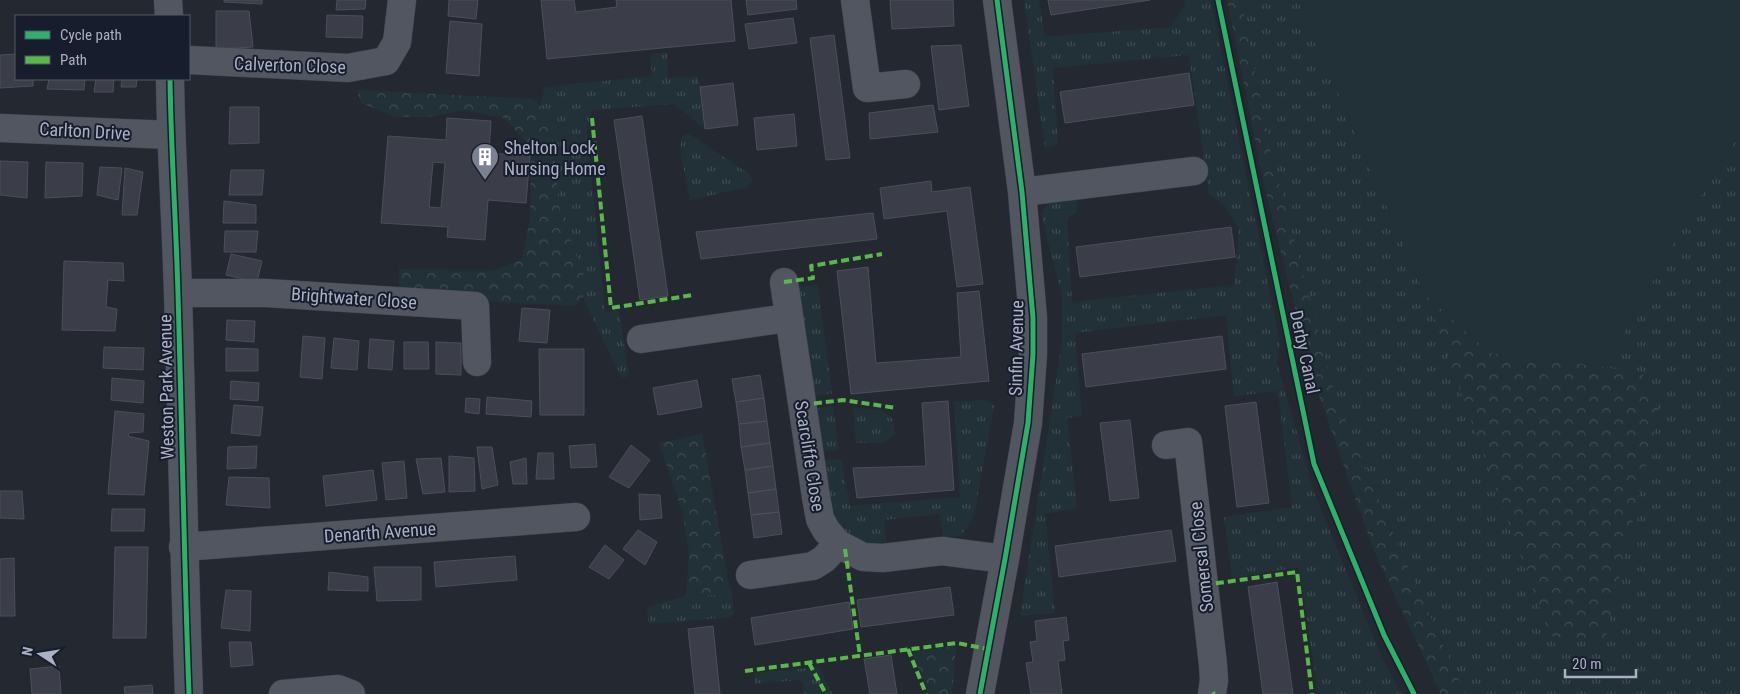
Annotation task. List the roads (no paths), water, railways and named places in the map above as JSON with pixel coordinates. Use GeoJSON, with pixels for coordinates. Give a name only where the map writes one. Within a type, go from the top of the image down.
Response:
{"type":"FeatureCollection","features":[{"type":"Feature","properties":{"kind":"street"},"geometry":{"type":"LineString","coordinates":[[168,0],[169,15]]}},
{"type":"Feature","properties":{"kind":"street","name":"Calverton Close"},"geometry":{"type":"LineString","coordinates":[[190,60],[348,68],[386,61],[397,42],[402,0]]}},
{"type":"Feature","properties":{"kind":"street"},"geometry":{"type":"LineString","coordinates":[[855,0],[866,88],[906,84]]}},
{"type":"Feature","properties":{"kind":"street","name":"Sinfin Avenue"},"geometry":{"type":"LineString","coordinates":[[980,694],[1028,423],[1032,363],[1033,318],[1022,192],[997,0]]}},
{"type":"Feature","properties":{"kind":"street","name":"Weston Park Avenue"},"geometry":{"type":"LineString","coordinates":[[170,80],[189,694]]}},
{"type":"Feature","properties":{"kind":"street","name":"Carlton Drive"},"geometry":{"type":"LineString","coordinates":[[0,128],[171,135]]}},
{"type":"Feature","properties":{"kind":"street"},"geometry":{"type":"LineString","coordinates":[[1022,192],[1194,171]]}},
{"type":"Feature","properties":{"kind":"street","name":"Scarcliffe Close"},"geometry":{"type":"LineString","coordinates":[[784,282],[820,519],[826,530],[838,544],[863,557],[883,558],[942,551],[1005,560]]}},
{"type":"Feature","properties":{"kind":"street","name":"Brightwater Close"},"geometry":{"type":"LineString","coordinates":[[178,293],[266,293],[475,306],[477,362]]}},
{"type":"Feature","properties":{"kind":"street"},"geometry":{"type":"LineString","coordinates":[[641,339],[788,318]]}},
{"type":"Feature","properties":{"kind":"street","name":"Somersal Close"},"geometry":{"type":"LineString","coordinates":[[1166,445],[1188,442],[1213,665],[1214,680],[1212,694]]}},
{"type":"Feature","properties":{"kind":"street","name":"Denarth Avenue"},"geometry":{"type":"LineString","coordinates":[[183,547],[576,517]]}},
{"type":"Feature","properties":{"kind":"street"},"geometry":{"type":"LineString","coordinates":[[750,575],[813,566],[824,559],[838,544]]}},
{"type":"Feature","properties":{"kind":"street"},"geometry":{"type":"LineString","coordinates":[[283,694],[338,689],[351,694]]}},
{"type":"Feature","properties":{"kind":"place","name":"Shelton Lock Nursing Home"},"geometry":{"type":"Point","coordinates":[485,181]}}]}
